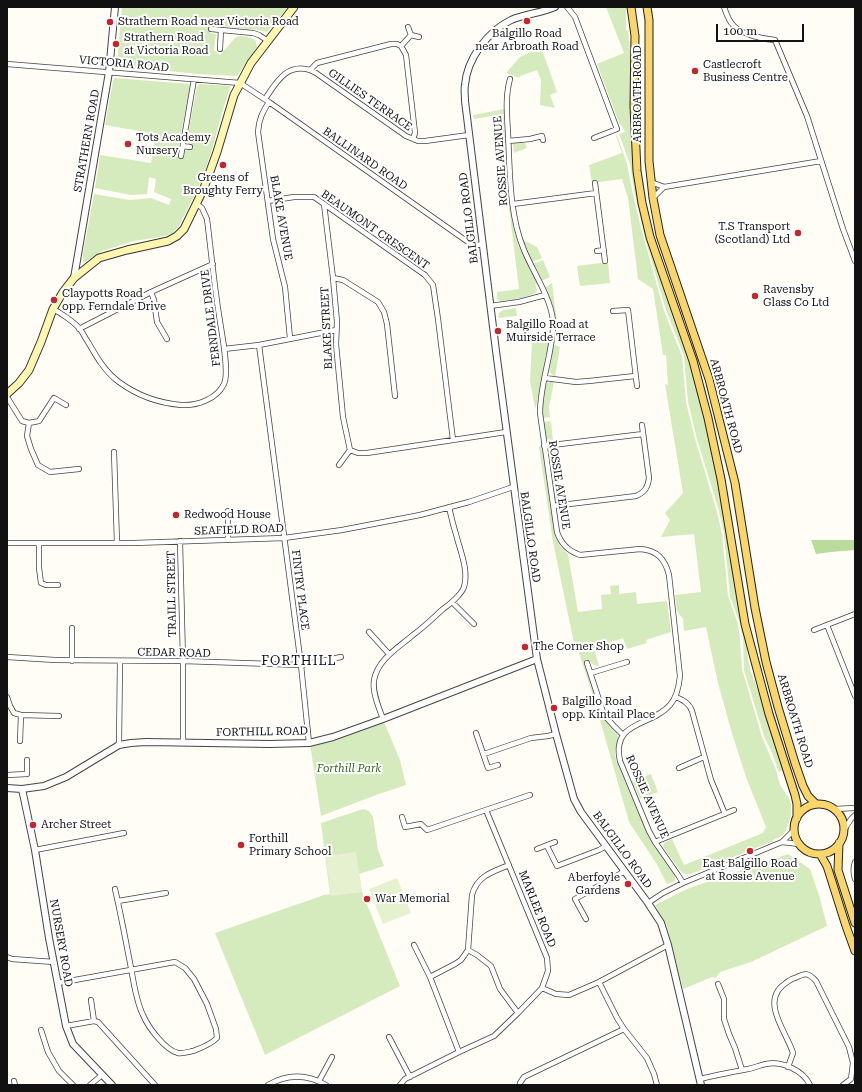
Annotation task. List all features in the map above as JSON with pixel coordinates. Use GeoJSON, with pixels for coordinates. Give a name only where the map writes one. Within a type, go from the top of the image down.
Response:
{"type":"FeatureCollection","features":[{"type":"Feature","properties":{"kind":"main road"},"geometry":{"type":"LineString","coordinates":[[7,394],[19,383],[28,370],[41,342],[53,309],[63,292],[74,278],[99,258],[168,241],[177,236],[184,229],[204,188],[234,95],[251,63],[294,7]]}},
{"type":"Feature","properties":{"kind":"main road","name":"ARBROATH ROAD"},"geometry":{"type":"LineString","coordinates":[[631,7],[635,36]]}},
{"type":"Feature","properties":{"kind":"main road","name":"ARBROATH ROAD"},"geometry":{"type":"LineString","coordinates":[[636,7],[637,19],[635,36],[634,106],[637,171],[642,203],[650,237],[693,361],[708,418],[721,479],[745,624],[769,714],[795,795],[797,804],[797,818]]}},
{"type":"Feature","properties":{"kind":"main road","name":"ARBROATH ROAD"},"geometry":{"type":"LineString","coordinates":[[647,7],[649,20],[649,161],[653,198],[660,234],[709,379],[735,483],[755,608],[766,662],[778,707],[803,786],[808,796],[816,804]]}},
{"type":"Feature","properties":{"kind":"main road"},"geometry":{"type":"LineString","coordinates":[[816,804],[822,804],[834,809],[841,818],[844,830],[839,843],[830,851],[820,854],[812,853],[805,849],[799,844],[794,830],[797,818],[805,808],[816,804]]}},
{"type":"Feature","properties":{"kind":"main road"},"geometry":{"type":"LineString","coordinates":[[839,843],[838,870],[855,923]]}},
{"type":"Feature","properties":{"kind":"main road"},"geometry":{"type":"LineString","coordinates":[[820,854],[827,866],[855,951]]}},
{"type":"Feature","properties":{"kind":"street","name":"STRATHERN ROAD"},"geometry":{"type":"LineString","coordinates":[[74,278],[109,72],[115,7]]}},
{"type":"Feature","properties":{"kind":"street","name":"BALGILLO ROAD"},"geometry":{"type":"LineString","coordinates":[[556,7],[510,21],[486,39],[476,53],[469,68],[465,85],[465,101],[482,244],[513,487],[537,659],[574,799],[661,922],[668,945],[700,1082]]}},
{"type":"Feature","properties":{"kind":"street","name":"ARBROATH ROAD"},"geometry":{"type":"LineString","coordinates":[[567,7],[575,17],[617,129],[594,138]]}},
{"type":"Feature","properties":{"kind":"street"},"geometry":{"type":"LineString","coordinates":[[724,7],[733,26],[744,32],[764,39],[775,40],[807,116],[855,262]]}},
{"type":"Feature","properties":{"kind":"street"},"geometry":{"type":"LineString","coordinates":[[408,27],[411,35]]}},
{"type":"Feature","properties":{"kind":"street"},"geometry":{"type":"LineString","coordinates":[[211,29],[259,35],[268,41]]}},
{"type":"Feature","properties":{"kind":"street"},"geometry":{"type":"LineString","coordinates":[[220,49],[221,30]]}},
{"type":"Feature","properties":{"kind":"street"},"geometry":{"type":"LineString","coordinates":[[411,35],[419,37]]}},
{"type":"Feature","properties":{"kind":"street"},"geometry":{"type":"LineString","coordinates":[[401,46],[411,35]]}},
{"type":"Feature","properties":{"kind":"street"},"geometry":{"type":"LineString","coordinates":[[310,70],[317,63],[391,44],[401,46],[406,54],[415,133],[413,139]]}},
{"type":"Feature","properties":{"kind":"street","name":"VICTORIA ROAD"},"geometry":{"type":"LineString","coordinates":[[7,64],[240,83]]}},
{"type":"Feature","properties":{"kind":"street","name":"BLAKE AVENUE"},"geometry":{"type":"LineString","coordinates":[[290,338],[285,287],[273,239],[258,132],[259,122],[267,100],[283,74],[298,68],[310,70]]}},
{"type":"Feature","properties":{"kind":"street","name":"GILLIES TERRACE"},"geometry":{"type":"LineString","coordinates":[[310,70],[406,136],[413,139],[425,141],[469,135]]}},
{"type":"Feature","properties":{"kind":"street"},"geometry":{"type":"LineString","coordinates":[[181,156],[194,79]]}},
{"type":"Feature","properties":{"kind":"street","name":"ROSSIE AVENUE"},"geometry":{"type":"LineString","coordinates":[[510,79],[506,95],[510,180],[515,221],[524,250],[550,306],[553,320],[552,341],[540,402],[540,413],[559,539],[572,553],[580,555],[640,549],[648,550],[662,559],[669,575],[680,676],[679,686],[676,696],[671,704],[657,716],[634,725],[623,735],[618,747],[620,761],[649,831],[678,874],[682,883]]}},
{"type":"Feature","properties":{"kind":"street","name":"BALLINARD ROAD"},"geometry":{"type":"LineString","coordinates":[[240,83],[267,100],[468,242],[478,245],[482,244]]}},
{"type":"Feature","properties":{"kind":"street"},"geometry":{"type":"LineString","coordinates":[[508,141],[530,139],[542,136],[543,140]]}},
{"type":"Feature","properties":{"kind":"street"},"geometry":{"type":"LineString","coordinates":[[183,146],[190,147]]}},
{"type":"Feature","properties":{"kind":"street"},"geometry":{"type":"LineString","coordinates":[[651,182],[664,187],[821,161]]}},
{"type":"Feature","properties":{"kind":"street"},"geometry":{"type":"LineString","coordinates":[[594,183],[605,261]]}},
{"type":"Feature","properties":{"kind":"street"},"geometry":{"type":"LineString","coordinates":[[653,198],[664,187]]}},
{"type":"Feature","properties":{"kind":"street"},"geometry":{"type":"LineString","coordinates":[[513,204],[596,193]]}},
{"type":"Feature","properties":{"kind":"street","name":"BEAUMONT CRESCENT"},"geometry":{"type":"LineString","coordinates":[[268,201],[294,197],[314,197],[425,275],[433,285],[453,440]]}},
{"type":"Feature","properties":{"kind":"street","name":"FERNDALE DRIVE"},"geometry":{"type":"LineString","coordinates":[[53,309],[79,329],[106,370],[118,382],[132,391],[160,402],[185,405],[196,404],[215,396],[221,390],[227,377],[207,219],[202,208],[197,204]]}},
{"type":"Feature","properties":{"kind":"street","name":"BLAKE STREET"},"geometry":{"type":"LineString","coordinates":[[324,204],[337,322],[336,344],[343,417],[350,450]]}},
{"type":"Feature","properties":{"kind":"street"},"geometry":{"type":"LineString","coordinates":[[597,251],[604,250]]}},
{"type":"Feature","properties":{"kind":"street"},"geometry":{"type":"LineString","coordinates":[[79,329],[152,292],[213,264]]}},
{"type":"Feature","properties":{"kind":"street"},"geometry":{"type":"LineString","coordinates":[[333,278],[343,280],[378,302],[384,312],[387,324],[395,396]]}},
{"type":"Feature","properties":{"kind":"street"},"geometry":{"type":"LineString","coordinates":[[152,292],[157,322],[167,339]]}},
{"type":"Feature","properties":{"kind":"street"},"geometry":{"type":"LineString","coordinates":[[490,306],[520,302],[545,295]]}},
{"type":"Feature","properties":{"kind":"street"},"geometry":{"type":"LineString","coordinates":[[613,311],[628,310],[637,386]]}},
{"type":"Feature","properties":{"kind":"street"},"geometry":{"type":"LineString","coordinates":[[224,349],[258,345],[336,330]]}},
{"type":"Feature","properties":{"kind":"street","name":"FINTRY PLACE"},"geometry":{"type":"LineString","coordinates":[[258,345],[301,664],[309,742]]}},
{"type":"Feature","properties":{"kind":"street"},"geometry":{"type":"LineString","coordinates":[[545,378],[576,382],[636,376]]}},
{"type":"Feature","properties":{"kind":"street"},"geometry":{"type":"LineString","coordinates":[[7,398],[22,421],[29,423],[39,421],[54,398],[66,405]]}},
{"type":"Feature","properties":{"kind":"street"},"geometry":{"type":"LineString","coordinates":[[29,423],[27,436],[38,465],[50,472],[79,469]]}},
{"type":"Feature","properties":{"kind":"street"},"geometry":{"type":"LineString","coordinates":[[553,506],[642,494],[649,484],[649,478],[642,424]]}},
{"type":"Feature","properties":{"kind":"street"},"geometry":{"type":"LineString","coordinates":[[339,465],[350,450],[358,453],[367,453],[506,432]]}},
{"type":"Feature","properties":{"kind":"street"},"geometry":{"type":"LineString","coordinates":[[544,446],[643,434]]}},
{"type":"Feature","properties":{"kind":"street"},"geometry":{"type":"LineString","coordinates":[[114,452],[117,543]]}},
{"type":"Feature","properties":{"kind":"street","name":"SEAFIELD ROAD"},"geometry":{"type":"LineString","coordinates":[[7,544],[117,543],[284,538],[342,530],[420,514],[469,502],[513,487]]}},
{"type":"Feature","properties":{"kind":"street"},"geometry":{"type":"LineString","coordinates":[[383,719],[376,698],[374,682],[377,672],[383,662],[389,654],[414,635],[452,602],[464,589],[466,575],[449,507]]}},
{"type":"Feature","properties":{"kind":"street"},"geometry":{"type":"LineString","coordinates":[[228,511],[228,540]]}},
{"type":"Feature","properties":{"kind":"street","name":"TRAILL STREET"},"geometry":{"type":"LineString","coordinates":[[180,541],[183,661],[183,743]]}},
{"type":"Feature","properties":{"kind":"street"},"geometry":{"type":"LineString","coordinates":[[39,543],[39,568],[41,583],[46,585],[58,585]]}},
{"type":"Feature","properties":{"kind":"street"},"geometry":{"type":"LineString","coordinates":[[452,602],[474,624]]}},
{"type":"Feature","properties":{"kind":"street"},"geometry":{"type":"LineString","coordinates":[[814,630],[855,614]]}},
{"type":"Feature","properties":{"kind":"street"},"geometry":{"type":"LineString","coordinates":[[827,625],[855,696]]}},
{"type":"Feature","properties":{"kind":"street"},"geometry":{"type":"LineString","coordinates":[[72,628],[72,660]]}},
{"type":"Feature","properties":{"kind":"street"},"geometry":{"type":"LineString","coordinates":[[369,632],[389,654]]}},
{"type":"Feature","properties":{"kind":"street","name":"CEDAR ROAD"},"geometry":{"type":"LineString","coordinates":[[7,657],[55,660],[301,664],[341,657]]}},
{"type":"Feature","properties":{"kind":"street","name":"FORTHILL ROAD"},"geometry":{"type":"LineString","coordinates":[[7,788],[22,789],[44,786],[66,777],[119,746],[131,743],[270,744],[309,742],[333,736],[383,719],[537,659]]}},
{"type":"Feature","properties":{"kind":"street"},"geometry":{"type":"LineString","coordinates":[[119,746],[120,661]]}},
{"type":"Feature","properties":{"kind":"street"},"geometry":{"type":"LineString","coordinates":[[590,673],[627,662]]}},
{"type":"Feature","properties":{"kind":"street"},"geometry":{"type":"LineString","coordinates":[[587,663],[604,714],[623,735]]}},
{"type":"Feature","properties":{"kind":"street"},"geometry":{"type":"LineString","coordinates":[[676,696],[690,706],[711,780],[725,814]]}},
{"type":"Feature","properties":{"kind":"street"},"geometry":{"type":"LineString","coordinates":[[7,697],[14,713],[21,715],[59,716]]}},
{"type":"Feature","properties":{"kind":"street"},"geometry":{"type":"LineString","coordinates":[[20,741],[21,715]]}},
{"type":"Feature","properties":{"kind":"street"},"geometry":{"type":"LineString","coordinates":[[476,733],[488,768],[498,765]]}},
{"type":"Feature","properties":{"kind":"street"},"geometry":{"type":"LineString","coordinates":[[484,754],[531,738],[556,734]]}},
{"type":"Feature","properties":{"kind":"street"},"geometry":{"type":"LineString","coordinates":[[679,768],[704,757]]}},
{"type":"Feature","properties":{"kind":"street"},"geometry":{"type":"LineString","coordinates":[[7,775],[27,774],[27,760]]}},
{"type":"Feature","properties":{"kind":"street","name":"NURSERY ROAD"},"geometry":{"type":"LineString","coordinates":[[22,789],[36,850],[48,930],[66,1026],[73,1044],[112,1085]]}},
{"type":"Feature","properties":{"kind":"street"},"geometry":{"type":"LineString","coordinates":[[402,817],[405,827],[421,824],[427,830],[530,796]]}},
{"type":"Feature","properties":{"kind":"street"},"geometry":{"type":"LineString","coordinates":[[834,809],[855,808]]}},
{"type":"Feature","properties":{"kind":"street","name":"MARLEE ROAD"},"geometry":{"type":"LineString","coordinates":[[400,1085],[405,1079],[494,1036],[542,988],[548,971],[547,958],[486,810]]}},
{"type":"Feature","properties":{"kind":"street"},"geometry":{"type":"LineString","coordinates":[[655,842],[734,810]]}},
{"type":"Feature","properties":{"kind":"street"},"geometry":{"type":"LineString","coordinates":[[844,830],[855,815]]}},
{"type":"Feature","properties":{"kind":"street"},"geometry":{"type":"LineString","coordinates":[[648,903],[682,883],[782,842],[794,830]]}},
{"type":"Feature","properties":{"kind":"street"},"geometry":{"type":"LineString","coordinates":[[36,850],[124,833]]}},
{"type":"Feature","properties":{"kind":"street"},"geometry":{"type":"LineString","coordinates":[[537,849],[555,842]]}},
{"type":"Feature","properties":{"kind":"street"},"geometry":{"type":"LineString","coordinates":[[782,842],[799,844]]}},
{"type":"Feature","properties":{"kind":"street"},"geometry":{"type":"LineString","coordinates":[[547,846],[557,866],[606,846]]}},
{"type":"Feature","properties":{"kind":"street"},"geometry":{"type":"LineString","coordinates":[[855,862],[853,866],[855,879]]}},
{"type":"Feature","properties":{"kind":"street"},"geometry":{"type":"LineString","coordinates":[[430,977],[461,960],[468,950],[472,895],[474,889],[480,880],[509,865]]}},
{"type":"Feature","properties":{"kind":"street"},"geometry":{"type":"LineString","coordinates":[[586,919],[575,899],[625,871]]}},
{"type":"Feature","properties":{"kind":"street"},"geometry":{"type":"LineString","coordinates":[[58,983],[131,969],[175,962],[185,968],[194,979],[207,1004],[216,1029],[217,1038],[213,1043],[180,1054],[174,1052],[154,1032],[143,1015],[136,995],[131,969],[118,901],[115,889]]}},
{"type":"Feature","properties":{"kind":"street"},"geometry":{"type":"LineString","coordinates":[[118,901],[166,893]]}},
{"type":"Feature","properties":{"kind":"street"},"geometry":{"type":"LineString","coordinates":[[414,944],[430,977],[459,1052]]}},
{"type":"Feature","properties":{"kind":"street"},"geometry":{"type":"LineString","coordinates":[[542,988],[556,994],[570,995],[599,982],[668,945]]}},
{"type":"Feature","properties":{"kind":"street"},"geometry":{"type":"LineString","coordinates":[[468,950],[491,966],[500,989],[518,1013]]}},
{"type":"Feature","properties":{"kind":"street"},"geometry":{"type":"LineString","coordinates":[[7,957],[12,959],[54,962]]}},
{"type":"Feature","properties":{"kind":"street"},"geometry":{"type":"LineString","coordinates":[[788,1067],[793,1052],[776,1015],[774,999],[775,994],[781,986],[792,979],[804,974],[811,975],[816,981],[849,1048],[853,1063],[853,1079],[843,1085]]}},
{"type":"Feature","properties":{"kind":"street"},"geometry":{"type":"LineString","coordinates":[[599,982],[617,1018],[647,1058],[657,1085]]}},
{"type":"Feature","properties":{"kind":"street"},"geometry":{"type":"LineString","coordinates":[[718,984],[724,999],[724,1019],[728,1034],[735,1048],[742,1070]]}},
{"type":"Feature","properties":{"kind":"street"},"geometry":{"type":"LineString","coordinates":[[92,1000],[94,1021]]}},
{"type":"Feature","properties":{"kind":"street"},"geometry":{"type":"LineString","coordinates":[[66,1026],[94,1021],[98,1022],[156,1085]]}},
{"type":"Feature","properties":{"kind":"street"},"geometry":{"type":"LineString","coordinates":[[520,1085],[524,1077],[624,1029]]}},
{"type":"Feature","properties":{"kind":"street"},"geometry":{"type":"LineString","coordinates":[[41,1030],[48,1052],[59,1071],[73,1085]]}},
{"type":"Feature","properties":{"kind":"street"},"geometry":{"type":"LineString","coordinates":[[389,1036],[410,1077]]}},
{"type":"Feature","properties":{"kind":"street"},"geometry":{"type":"LineString","coordinates":[[319,1081],[332,1057]]}},
{"type":"Feature","properties":{"kind":"street"},"geometry":{"type":"LineString","coordinates":[[700,1082],[766,1064],[778,1064],[800,1073],[810,1085]]}},
{"type":"Feature","properties":{"kind":"street"},"geometry":{"type":"LineString","coordinates":[[90,1085],[102,1075]]}},
{"type":"Feature","properties":{"kind":"street"},"geometry":{"type":"LineString","coordinates":[[268,1085],[289,1077],[305,1076],[326,1085]]}},
{"type":"Feature","properties":{"kind":"green space"},"geometry":{"type":"Polygon","coordinates":[[[122,7],[288,7],[267,32],[211,25],[210,33],[216,34],[214,50],[220,55],[236,37],[241,36],[252,38],[256,41],[257,47],[237,76],[196,74],[125,66],[117,62],[122,7]]]}},
{"type":"Feature","properties":{"kind":"green space"},"geometry":{"type":"Polygon","coordinates":[[[606,7],[626,7],[626,31],[628,30],[631,59],[631,120],[634,173],[706,418],[719,479],[746,637],[750,669],[762,701],[783,770],[779,772],[764,736],[744,670],[743,638],[740,624],[730,596],[724,533],[688,402],[684,356],[666,310],[645,238],[634,190],[630,164],[619,134],[625,132],[619,123],[597,64],[624,53],[606,7]]]}},
{"type":"Feature","properties":{"kind":"green space"},"geometry":{"type":"Polygon","coordinates":[[[541,47],[557,92],[550,95],[555,108],[540,105],[541,80],[537,70],[520,76],[519,78],[506,73],[520,57],[541,47]]]}},
{"type":"Feature","properties":{"kind":"green space"},"geometry":{"type":"Polygon","coordinates":[[[115,78],[189,84],[190,86],[177,156],[184,157],[187,149],[191,150],[192,144],[187,140],[197,86],[199,84],[230,86],[230,88],[211,153],[200,184],[179,226],[173,233],[165,236],[134,241],[102,251],[84,263],[83,254],[94,194],[130,200],[151,198],[169,205],[171,199],[154,192],[156,179],[149,177],[147,194],[131,195],[95,188],[100,155],[151,163],[156,134],[105,125],[113,81],[115,78]]]}},
{"type":"Feature","properties":{"kind":"green space"},"geometry":{"type":"Polygon","coordinates":[[[504,109],[504,114],[474,119],[473,115],[504,109]]]}},
{"type":"Feature","properties":{"kind":"green space"},"geometry":{"type":"Polygon","coordinates":[[[504,116],[507,172],[512,215],[524,257],[537,283],[535,284],[537,291],[526,297],[500,301],[497,299],[497,292],[519,289],[498,117],[504,116]]]}},
{"type":"Feature","properties":{"kind":"green space"},"geometry":{"type":"Polygon","coordinates":[[[617,135],[627,164],[640,224],[664,311],[682,356],[686,402],[722,534],[728,596],[738,624],[742,669],[762,737],[776,770],[780,785],[789,798],[791,804],[791,815],[786,831],[783,835],[773,841],[691,874],[682,873],[663,847],[664,843],[672,839],[684,865],[763,833],[766,827],[746,777],[731,730],[718,683],[706,627],[684,631],[683,619],[677,611],[675,595],[701,592],[694,534],[661,537],[670,520],[665,513],[683,493],[665,384],[668,385],[666,355],[663,355],[653,289],[638,279],[628,198],[622,179],[592,183],[589,165],[622,153],[616,136],[617,135]]]}},
{"type":"Feature","properties":{"kind":"green space"},"geometry":{"type":"Polygon","coordinates":[[[513,143],[525,143],[527,148],[514,153],[513,143]]]}},
{"type":"Feature","properties":{"kind":"green space"},"geometry":{"type":"Polygon","coordinates":[[[523,240],[537,247],[542,258],[532,262],[523,240]]]}},
{"type":"Feature","properties":{"kind":"green space"},"geometry":{"type":"Polygon","coordinates":[[[543,260],[550,277],[541,281],[533,264],[543,260]]]}},
{"type":"Feature","properties":{"kind":"green space"},"geometry":{"type":"Polygon","coordinates":[[[608,262],[610,283],[580,286],[577,266],[608,262]]]}},
{"type":"Feature","properties":{"kind":"green space"},"geometry":{"type":"Polygon","coordinates":[[[552,283],[557,322],[555,321],[551,303],[544,288],[552,283]]]}},
{"type":"Feature","properties":{"kind":"green space"},"geometry":{"type":"Polygon","coordinates":[[[516,308],[517,316],[498,318],[499,313],[503,310],[516,308]]]}},
{"type":"Feature","properties":{"kind":"green space"},"geometry":{"type":"Polygon","coordinates":[[[549,341],[535,408],[530,381],[532,343],[549,341]]]}},
{"type":"Feature","properties":{"kind":"green space"},"geometry":{"type":"Polygon","coordinates":[[[554,345],[560,347],[555,377],[549,370],[554,345]]]}},
{"type":"Feature","properties":{"kind":"green space"},"geometry":{"type":"Polygon","coordinates":[[[551,381],[554,382],[549,407],[550,417],[543,418],[543,400],[546,384],[551,381]]]}},
{"type":"Feature","properties":{"kind":"green space"},"geometry":{"type":"Polygon","coordinates":[[[551,421],[553,442],[547,439],[545,435],[543,422],[551,421]]]}},
{"type":"Feature","properties":{"kind":"green space"},"geometry":{"type":"Polygon","coordinates":[[[542,446],[555,535],[560,546],[568,554],[578,612],[602,609],[601,595],[611,594],[610,586],[619,585],[619,594],[636,592],[637,604],[667,601],[671,632],[646,640],[647,643],[627,649],[623,638],[594,648],[599,666],[594,665],[591,662],[585,663],[602,716],[617,733],[618,740],[615,753],[616,760],[649,837],[675,874],[675,881],[667,884],[656,863],[629,822],[595,702],[577,647],[574,643],[553,542],[539,447],[542,446]]]}},
{"type":"Feature","properties":{"kind":"green space"},"geometry":{"type":"Polygon","coordinates":[[[554,447],[558,475],[551,475],[548,453],[550,449],[554,447]]]}},
{"type":"Feature","properties":{"kind":"green space"},"geometry":{"type":"Polygon","coordinates":[[[558,477],[561,502],[554,498],[551,478],[558,477]]]}},
{"type":"Feature","properties":{"kind":"green space"},"geometry":{"type":"Polygon","coordinates":[[[811,540],[855,540],[855,550],[816,554],[811,540]]]}},
{"type":"Feature","properties":{"kind":"green space","name":"Forthill Park"},"geometry":{"type":"Polygon","coordinates":[[[384,722],[400,760],[406,785],[321,816],[310,744],[348,734],[384,722]]]}},
{"type":"Feature","properties":{"kind":"green space"},"geometry":{"type":"Polygon","coordinates":[[[651,774],[658,792],[640,799],[632,781],[651,774]]]}},
{"type":"Feature","properties":{"kind":"green space"},"geometry":{"type":"Polygon","coordinates":[[[363,809],[369,811],[373,817],[378,850],[384,866],[359,874],[362,892],[400,986],[265,1055],[215,933],[330,894],[321,823],[363,809]]]}},
{"type":"Feature","properties":{"kind":"green space"},"geometry":{"type":"Polygon","coordinates":[[[356,852],[362,892],[331,896],[326,856],[356,852]]]}},
{"type":"Feature","properties":{"kind":"green space"},"geometry":{"type":"Polygon","coordinates":[[[788,854],[810,869],[827,926],[751,962],[720,972],[716,978],[712,977],[683,989],[667,926],[655,905],[687,889],[788,854]]]}},
{"type":"Feature","properties":{"kind":"green space"},"geometry":{"type":"Polygon","coordinates":[[[397,878],[411,913],[383,924],[369,889],[397,878]]]}},
{"type":"Feature","properties":{"kind":"place","name":"Balgillo Road near Arbroath Road"},"geometry":{"type":"Point","coordinates":[527,21]}},
{"type":"Feature","properties":{"kind":"place","name":"Strathern Road near Victoria Road"},"geometry":{"type":"Point","coordinates":[110,22]}},
{"type":"Feature","properties":{"kind":"place","name":"Strathern Road at Victoria Road"},"geometry":{"type":"Point","coordinates":[116,44]}},
{"type":"Feature","properties":{"kind":"place","name":"Castlecroft Business Centre"},"geometry":{"type":"Point","coordinates":[695,71]}},
{"type":"Feature","properties":{"kind":"place","name":"Tots Academy Nursery"},"geometry":{"type":"Point","coordinates":[128,144]}},
{"type":"Feature","properties":{"kind":"place","name":"Greens of Broughty Ferry"},"geometry":{"type":"Point","coordinates":[223,165]}},
{"type":"Feature","properties":{"kind":"place","name":"T.S Transport (Scotland) Ltd"},"geometry":{"type":"Point","coordinates":[798,233]}},
{"type":"Feature","properties":{"kind":"place","name":"Ravensby Glass Co Ltd"},"geometry":{"type":"Point","coordinates":[755,296]}},
{"type":"Feature","properties":{"kind":"place","name":"Claypotts Road opp. Ferndale Drive"},"geometry":{"type":"Point","coordinates":[54,300]}},
{"type":"Feature","properties":{"kind":"place","name":"Balgillo Road at Muirside Terrace"},"geometry":{"type":"Point","coordinates":[498,331]}},
{"type":"Feature","properties":{"kind":"place","name":"Redwood House"},"geometry":{"type":"Point","coordinates":[176,515]}},
{"type":"Feature","properties":{"kind":"place","name":"The Corner Shop"},"geometry":{"type":"Point","coordinates":[525,647]}},
{"type":"Feature","properties":{"kind":"place","name":"Balgillo Road opp. Kintail Place"},"geometry":{"type":"Point","coordinates":[554,708]}},
{"type":"Feature","properties":{"kind":"place","name":"Archer Street"},"geometry":{"type":"Point","coordinates":[33,825]}},
{"type":"Feature","properties":{"kind":"place","name":"Forthill Primary School"},"geometry":{"type":"Point","coordinates":[241,845]}},
{"type":"Feature","properties":{"kind":"place","name":"East Balgillo Road at Rossie Avenue"},"geometry":{"type":"Point","coordinates":[750,851]}},
{"type":"Feature","properties":{"kind":"place","name":"Aberfoyle Gardens"},"geometry":{"type":"Point","coordinates":[628,884]}},
{"type":"Feature","properties":{"kind":"place","name":"War Memorial"},"geometry":{"type":"Point","coordinates":[367,899]}},
{"type":"Feature","properties":{"kind":"district","name":"FORTHILL"},"geometry":{"type":"Point","coordinates":[299,661]}}]}
